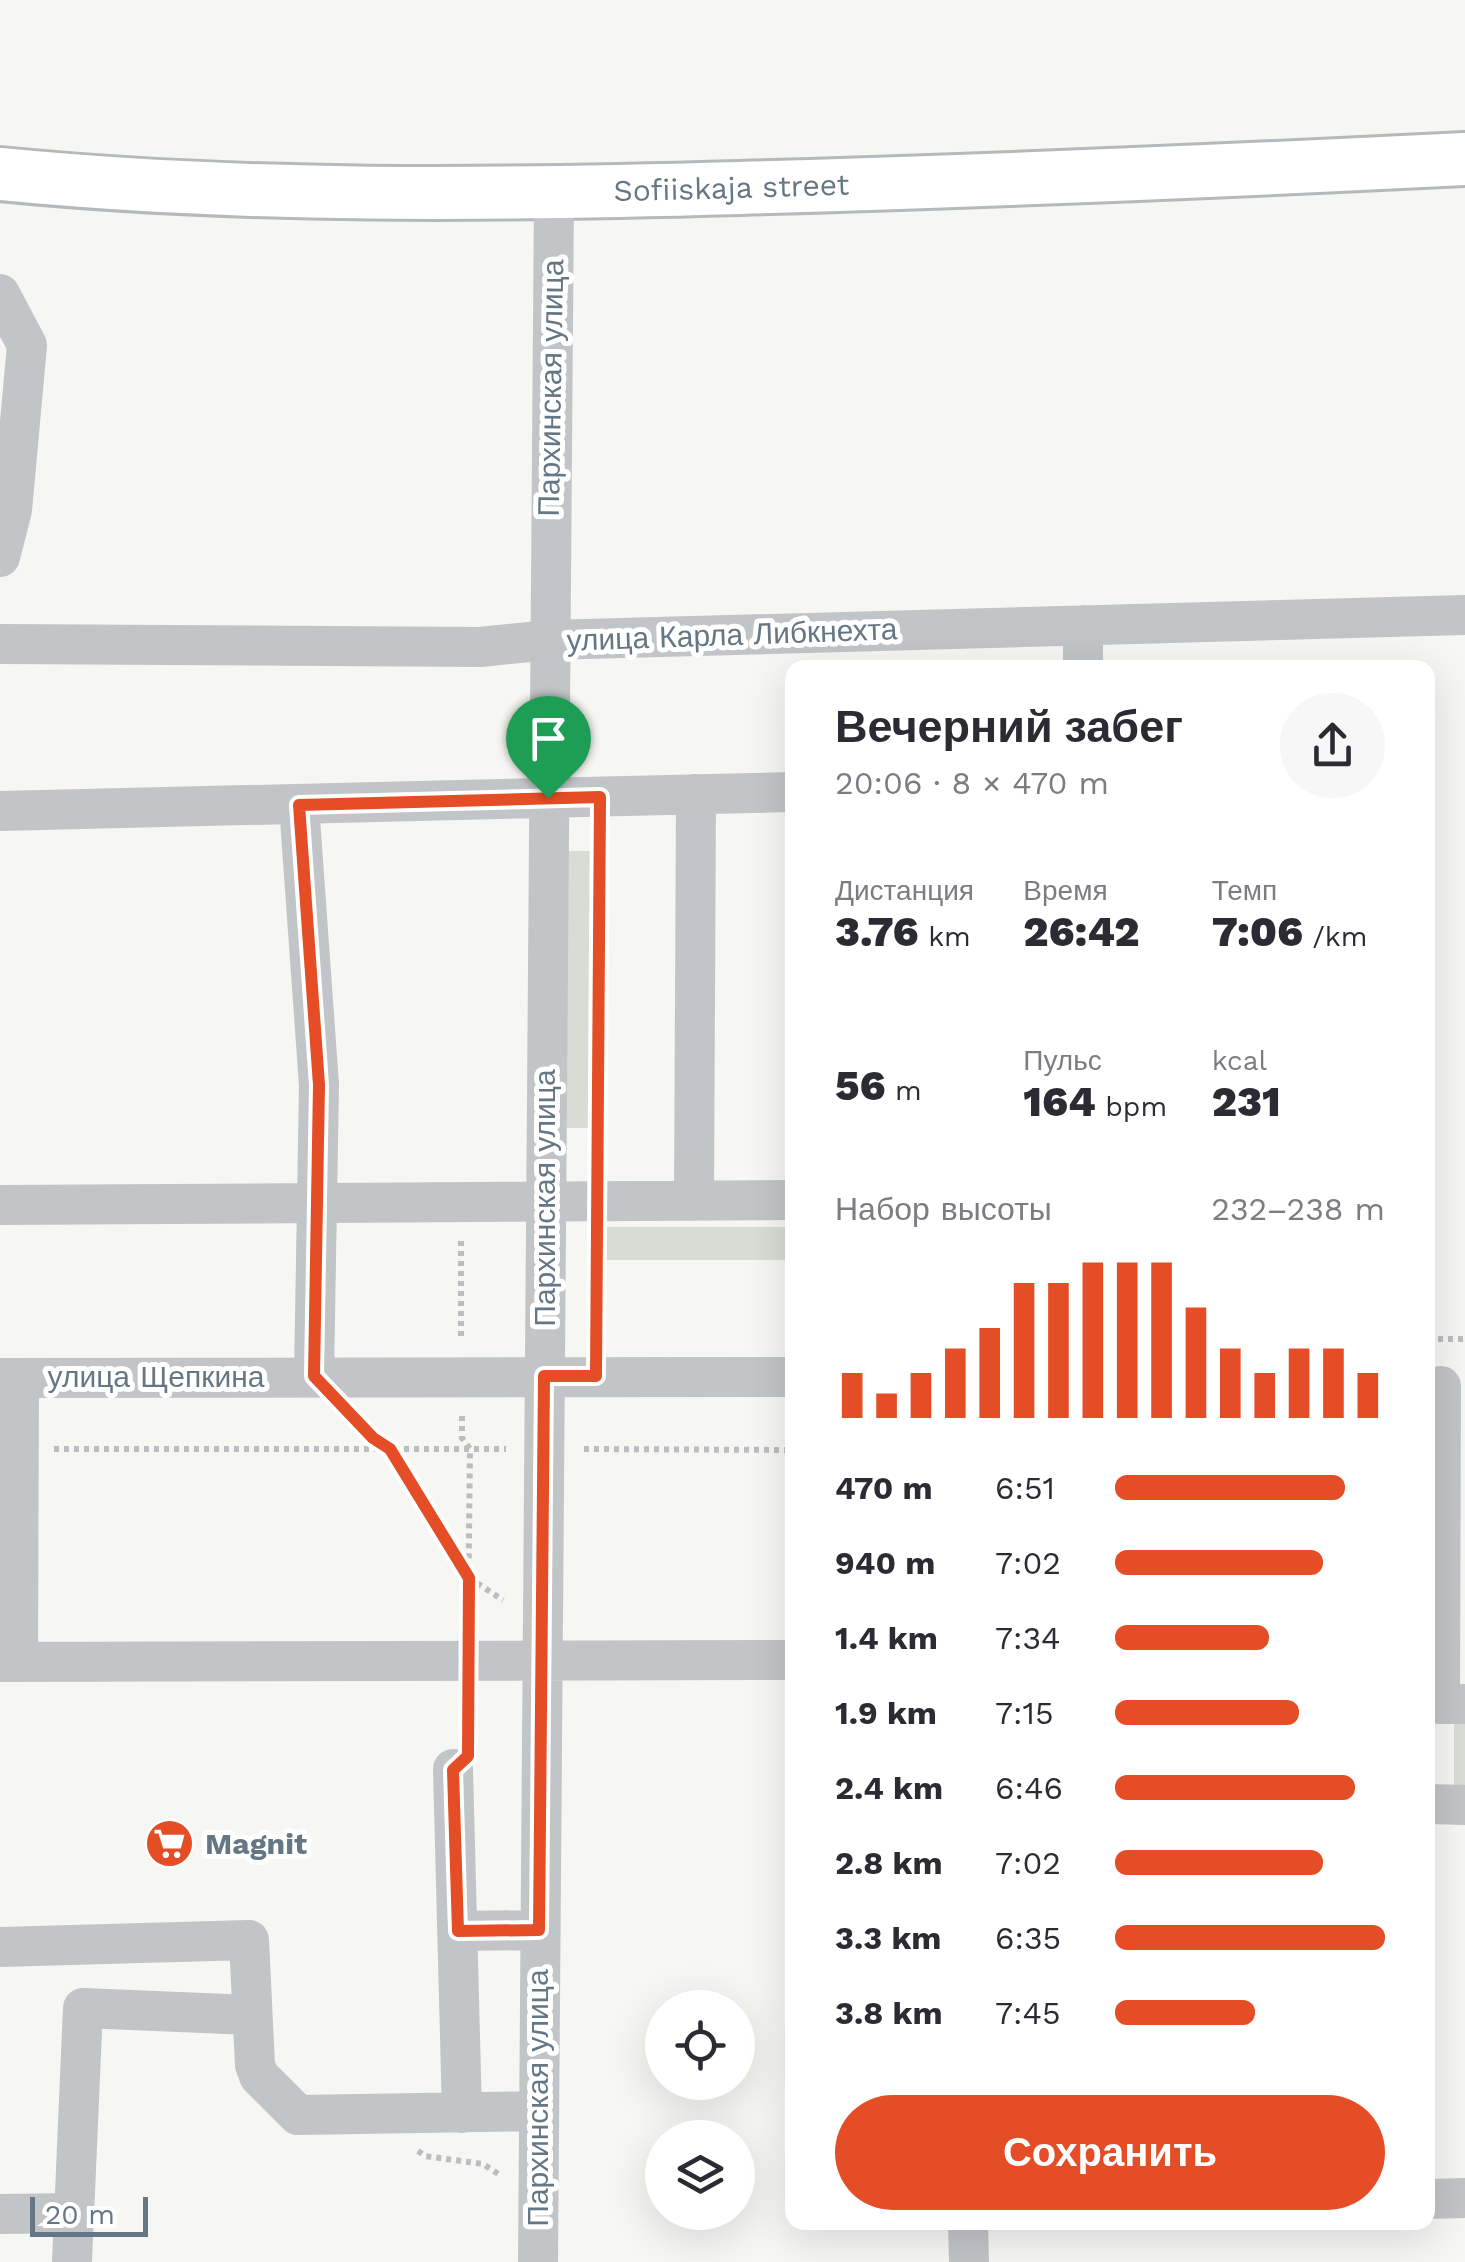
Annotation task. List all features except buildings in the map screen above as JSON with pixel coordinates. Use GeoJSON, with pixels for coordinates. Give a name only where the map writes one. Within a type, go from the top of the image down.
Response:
{"type":"FeatureCollection","features":[{"type":"Feature","properties":{"kind":"main road","name":"Sofiiskaja street"},"geometry":{"type":"LineString","coordinates":[[0,174],[196,188],[554,193],[1088,178],[1465,158]]}},
{"type":"Feature","properties":{"kind":"street","name":"Пархинская улица"},"geometry":{"type":"LineString","coordinates":[[538,2243],[554,193]]}},
{"type":"Feature","properties":{"kind":"street"},"geometry":{"type":"LineString","coordinates":[[0,294],[27,345],[12,510],[0,558]]}},
{"type":"Feature","properties":{"kind":"street","name":"улица Карла Либкнехта"},"geometry":{"type":"LineString","coordinates":[[0,644],[446,648],[548,640],[1465,615]]}},
{"type":"Feature","properties":{"kind":"street"},"geometry":{"type":"LineString","coordinates":[[1083,625],[1083,660]]}},
{"type":"Feature","properties":{"kind":"street"},"geometry":{"type":"LineString","coordinates":[[0,811],[785,792]]}},
{"type":"Feature","properties":{"kind":"street"},"geometry":{"type":"LineString","coordinates":[[694,1200],[696,794]]}},
{"type":"Feature","properties":{"kind":"street"},"geometry":{"type":"LineString","coordinates":[[299,805],[317,1028],[314,1376]]}},
{"type":"Feature","properties":{"kind":"street"},"geometry":{"type":"LineString","coordinates":[[0,1205],[785,1200]]}},
{"type":"Feature","properties":{"kind":"street","name":"улица Щепкина"},"geometry":{"type":"LineString","coordinates":[[9,1378],[785,1377]]}},
{"type":"Feature","properties":{"kind":"street"},"geometry":{"type":"LineString","coordinates":[[9,1378],[18,1449],[9,1662],[467,1660],[541,1643],[785,1660]]}},
{"type":"Feature","properties":{"kind":"street"},"geometry":{"type":"LineString","coordinates":[[1444,1386],[1440,1704],[1465,1704]]}},
{"type":"Feature","properties":{"kind":"street"},"geometry":{"type":"LineString","coordinates":[[453,1770],[462,2113]]}},
{"type":"Feature","properties":{"kind":"street"},"geometry":{"type":"LineString","coordinates":[[1435,1804],[1465,1805]]}},
{"type":"Feature","properties":{"kind":"street"},"geometry":{"type":"LineString","coordinates":[[458,1931],[539,1930]]}},
{"type":"Feature","properties":{"kind":"street"},"geometry":{"type":"LineString","coordinates":[[0,1947],[248,1940],[250,2015],[259,2076],[288,2109],[309,2117],[537,2111]]}},
{"type":"Feature","properties":{"kind":"street"},"geometry":{"type":"LineString","coordinates":[[72,2262],[83,2008],[250,2015]]}},
{"type":"Feature","properties":{"kind":"street"},"geometry":{"type":"LineString","coordinates":[[1435,2199],[1465,2198]]}},
{"type":"Feature","properties":{"kind":"street"},"geometry":{"type":"LineString","coordinates":[[0,2214],[74,2213]]}},
{"type":"Feature","properties":{"kind":"street"},"geometry":{"type":"LineString","coordinates":[[968,2230],[968,2262]]}},
{"type":"Feature","properties":{"kind":"path"},"geometry":{"type":"LineString","coordinates":[[596,1376],[600,797]]}},
{"type":"Feature","properties":{"kind":"path"},"geometry":{"type":"LineString","coordinates":[[453,1770],[468,1756],[470,1449],[460,1429],[464,1376],[460,1204]]}},
{"type":"Feature","properties":{"kind":"path"},"geometry":{"type":"LineString","coordinates":[[1435,1339],[1465,1339]]}},
{"type":"Feature","properties":{"kind":"path"},"geometry":{"type":"LineString","coordinates":[[314,1376],[373,1438],[390,1449],[469,1578],[541,1643]]}},
{"type":"Feature","properties":{"kind":"path"},"geometry":{"type":"LineString","coordinates":[[18,1449],[785,1450]]}},
{"type":"Feature","properties":{"kind":"path"},"geometry":{"type":"LineString","coordinates":[[380,2114],[425,2156],[483,2164],[500,2174],[538,2243]]}},
{"type":"Feature","properties":{"kind":"shaded area"},"geometry":{"type":"Polygon","coordinates":[[[566,851],[593,851],[591,1128],[565,1128],[566,851]]]}},
{"type":"Feature","properties":{"kind":"shaded area"},"geometry":{"type":"Polygon","coordinates":[[[606,1227],[785,1227],[785,1260],[605,1260],[606,1227]]]}},
{"type":"Feature","properties":{"kind":"shaded area"},"geometry":{"type":"Polygon","coordinates":[[[1454,1717],[1465,1717],[1465,1787],[1454,1787],[1454,1717]]]}},
{"type":"Feature","properties":{"kind":"place","name":"Magnit"},"geometry":{"type":"Point","coordinates":[170,1844]}},
{"type":"Feature","properties":{"kind":"route"},"geometry":{"type":"LineString","coordinates":[[600,797],[596,1376],[544,1376],[539,1930],[458,1931],[453,1770],[468,1756],[469,1578],[390,1449],[373,1438],[314,1376],[319,1085],[299,805],[548,798],[600,797]]}}]}
